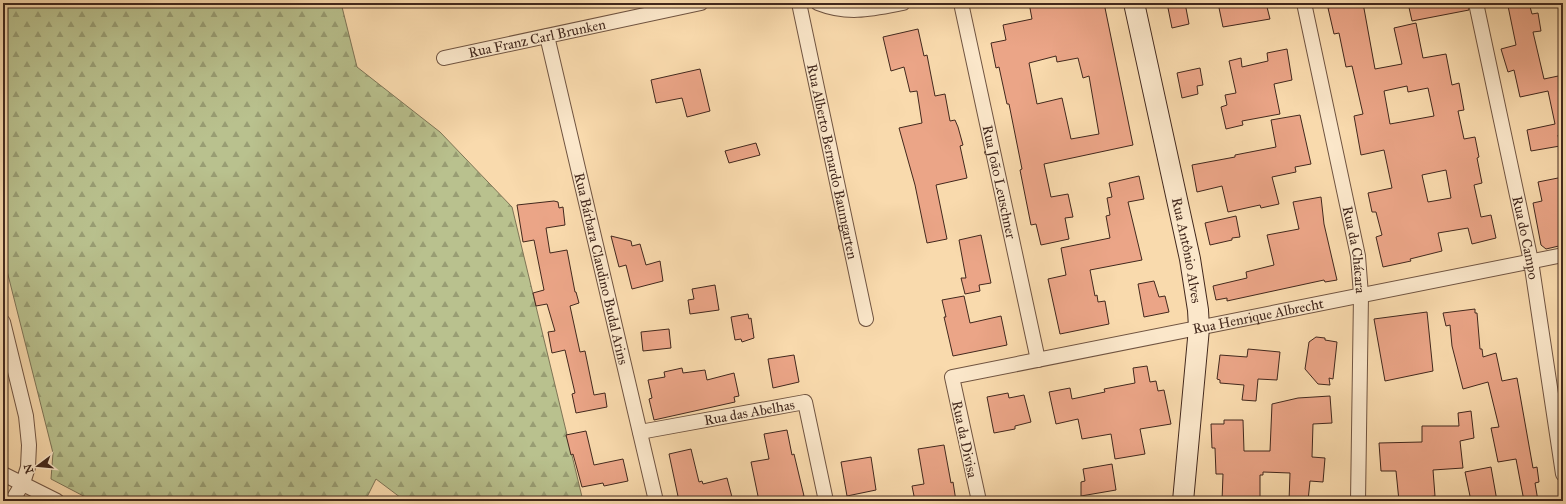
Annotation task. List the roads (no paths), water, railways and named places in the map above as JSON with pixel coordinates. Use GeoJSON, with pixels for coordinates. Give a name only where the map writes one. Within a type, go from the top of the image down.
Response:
{"type":"FeatureCollection","features":[{"type":"Feature","properties":{"kind":"street","name":"Rua Franz Carl Brunken"},"geometry":{"type":"LineString","coordinates":[[444,58],[700,3]]}},
{"type":"Feature","properties":{"kind":"street","name":"Rua Alberto Bernardo Baumgarten"},"geometry":{"type":"LineString","coordinates":[[799,3],[866,319]]}},
{"type":"Feature","properties":{"kind":"street"},"geometry":{"type":"LineString","coordinates":[[818,3],[830,8],[847,11],[865,10],[903,3]]}},
{"type":"Feature","properties":{"kind":"street","name":"Rua João Leuschner"},"geometry":{"type":"LineString","coordinates":[[961,3],[1038,360]]}},
{"type":"Feature","properties":{"kind":"street","name":"Rua Antônio Alves"},"geometry":{"type":"LineString","coordinates":[[1134,3],[1190,259],[1198,310],[1199,328],[1183,501]]}},
{"type":"Feature","properties":{"kind":"street","name":"Rua da Chácara"},"geometry":{"type":"LineString","coordinates":[[1304,3],[1358,256],[1361,296],[1358,501]]}},
{"type":"Feature","properties":{"kind":"street","name":"Rua do Campo"},"geometry":{"type":"LineString","coordinates":[[1476,3],[1531,261],[1563,474]]}},
{"type":"Feature","properties":{"kind":"street","name":"Rua Bárbara Claudino Budal Arins"},"geometry":{"type":"LineString","coordinates":[[547,36],[656,501]]}},
{"type":"Feature","properties":{"kind":"street","name":"Rua Henrique Albrecht"},"geometry":{"type":"LineString","coordinates":[[952,377],[1563,255]]}},
{"type":"Feature","properties":{"kind":"street"},"geometry":{"type":"LineString","coordinates":[[3,322],[29,431],[29,455],[22,483],[12,501]]}},
{"type":"Feature","properties":{"kind":"street","name":"Rua da Divisa"},"geometry":{"type":"LineString","coordinates":[[952,377],[979,501]]}},
{"type":"Feature","properties":{"kind":"street","name":"Rua das Abelhas"},"geometry":{"type":"LineString","coordinates":[[640,432],[805,402],[826,501]]}},
{"type":"Feature","properties":{"kind":"street"},"geometry":{"type":"LineString","coordinates":[[3,474],[57,501]]}}]}
